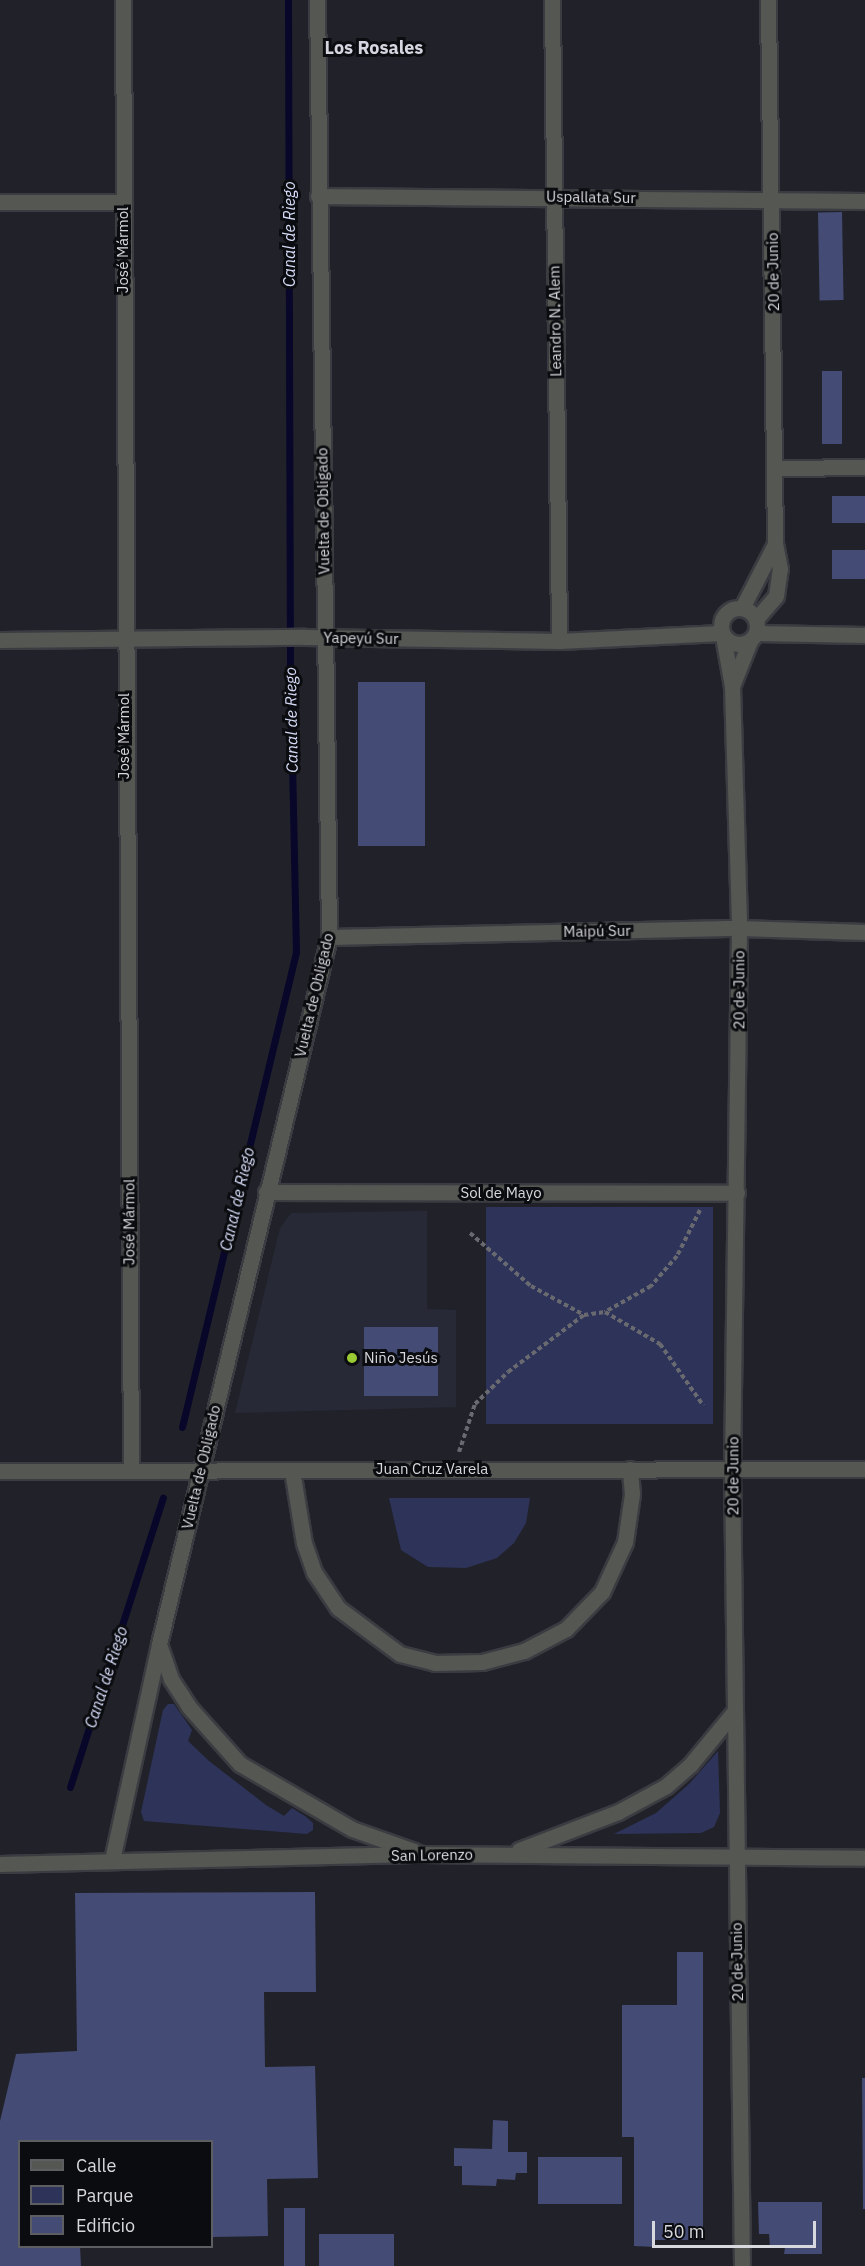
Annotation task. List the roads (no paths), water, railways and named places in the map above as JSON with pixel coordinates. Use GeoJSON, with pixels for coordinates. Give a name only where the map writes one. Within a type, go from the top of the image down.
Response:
{"type":"FeatureCollection","features":[{"type":"Feature","properties":{"kind":"street","name":"José Mármol"},"geometry":{"type":"LineString","coordinates":[[123,0],[124,638],[131,1471]]}},
{"type":"Feature","properties":{"kind":"street","name":"Vuelta de Obligado"},"geometry":{"type":"LineString","coordinates":[[112,1860],[159,1644],[329,937],[317,0]]}},
{"type":"Feature","properties":{"kind":"street","name":"Leandro N. Alem"},"geometry":{"type":"LineString","coordinates":[[552,0],[559,641]]}},
{"type":"Feature","properties":{"kind":"street","name":"20 de Junio"},"geometry":{"type":"LineString","coordinates":[[732,686],[754,631],[776,596],[780,569],[775,544],[776,468],[768,0]]}},
{"type":"Feature","properties":{"kind":"street","name":"Uspallata Sur"},"geometry":{"type":"LineString","coordinates":[[318,196],[865,201]]}},
{"type":"Feature","properties":{"kind":"street"},"geometry":{"type":"LineString","coordinates":[[0,202],[123,202]]}},
{"type":"Feature","properties":{"kind":"street"},"geometry":{"type":"LineString","coordinates":[[776,468],[865,467]]}},
{"type":"Feature","properties":{"kind":"street","name":"20 de Junio"},"geometry":{"type":"LineString","coordinates":[[742,608],[775,544]]}},
{"type":"Feature","properties":{"kind":"street"},"geometry":{"type":"LineString","coordinates":[[722,634],[724,614],[742,608],[754,631]]}},
{"type":"Feature","properties":{"kind":"street","name":"Yapeyú Sur"},"geometry":{"type":"LineString","coordinates":[[0,640],[305,637],[559,641],[722,634],[732,644],[754,631],[865,635]]}},
{"type":"Feature","properties":{"kind":"street","name":"20 de Junio"},"geometry":{"type":"LineString","coordinates":[[722,634],[732,686],[739,928],[732,1470],[733,1713],[742,2266]]}},
{"type":"Feature","properties":{"kind":"street","name":"Maipú Sur"},"geometry":{"type":"LineString","coordinates":[[329,937],[739,928],[865,932]]}},
{"type":"Feature","properties":{"kind":"street","name":"Sol de Mayo"},"geometry":{"type":"LineString","coordinates":[[266,1192],[737,1193]]}},
{"type":"Feature","properties":{"kind":"street","name":"Juan Cruz Varela"},"geometry":{"type":"LineString","coordinates":[[0,1471],[454,1468],[865,1469]]}},
{"type":"Feature","properties":{"kind":"street"},"geometry":{"type":"LineString","coordinates":[[292,1470],[304,1543],[314,1572],[338,1608],[400,1654],[435,1663],[482,1662],[524,1651],[566,1629],[602,1592],[625,1542],[632,1494],[630,1469]]}},
{"type":"Feature","properties":{"kind":"street"},"geometry":{"type":"LineString","coordinates":[[159,1644],[171,1679],[189,1707],[240,1764],[352,1829],[423,1854]]}},
{"type":"Feature","properties":{"kind":"street"},"geometry":{"type":"LineString","coordinates":[[508,1854],[618,1812],[666,1786],[691,1764],[733,1713]]}},
{"type":"Feature","properties":{"kind":"street","name":"San Lorenzo"},"geometry":{"type":"LineString","coordinates":[[0,1864],[423,1854],[736,1855],[865,1858]]}},
{"type":"Feature","properties":{"kind":"waterway","name":"Canal de Riego"},"geometry":{"type":"LineString","coordinates":[[182,1427],[296,952],[290,673],[288,0]]}},
{"type":"Feature","properties":{"kind":"waterway","name":"Canal de Riego"},"geometry":{"type":"LineString","coordinates":[[70,1787],[163,1498]]}},
{"type":"Feature","properties":{"kind":"place","name":"Niño Jesús"},"geometry":{"type":"Point","coordinates":[352,1358]}},
{"type":"Feature","properties":{"kind":"district","name":"Los Rosales"},"geometry":{"type":"Point","coordinates":[374,48]}}]}
